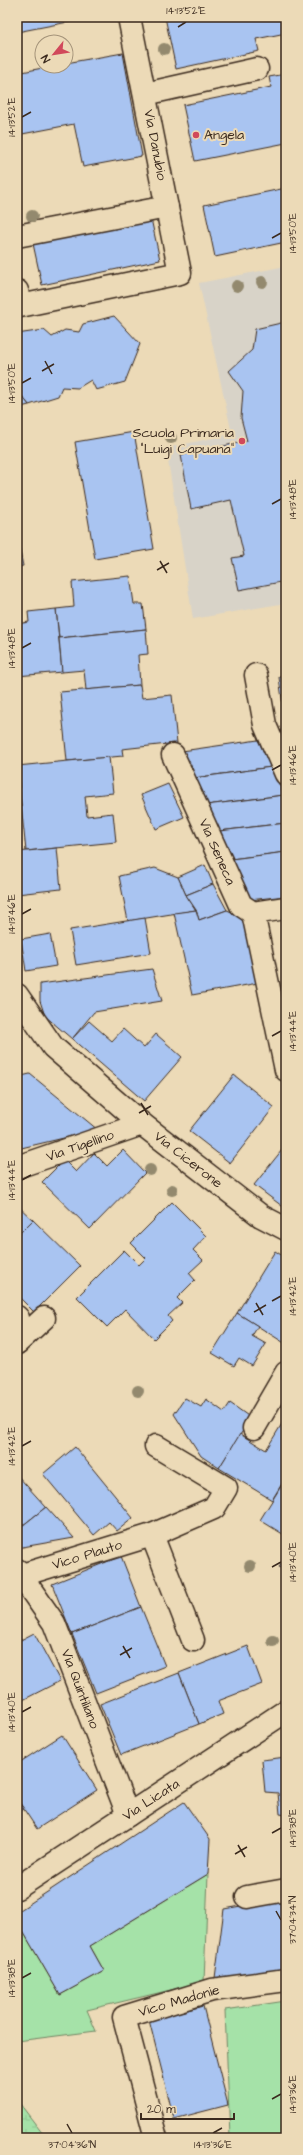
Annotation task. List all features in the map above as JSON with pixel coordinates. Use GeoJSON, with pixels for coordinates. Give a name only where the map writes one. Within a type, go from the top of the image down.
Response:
{"type":"FeatureCollection","features":[{"type":"Feature","properties":{"kind":"street","name":"Via Danubio"},"geometry":{"type":"LineString","coordinates":[[17,291],[20,306],[180,273],[129,17]]}},
{"type":"Feature","properties":{"kind":"street"},"geometry":{"type":"LineString","coordinates":[[144,94],[257,70]]}},
{"type":"Feature","properties":{"kind":"street"},"geometry":{"type":"LineString","coordinates":[[17,236],[167,207]]}},
{"type":"Feature","properties":{"kind":"street"},"geometry":{"type":"LineString","coordinates":[[256,675],[265,725],[286,774]]}},
{"type":"Feature","properties":{"kind":"street","name":"Via Seneca"},"geometry":{"type":"LineString","coordinates":[[173,755],[241,905],[253,913]]}},
{"type":"Feature","properties":{"kind":"street"},"geometry":{"type":"LineString","coordinates":[[286,908],[253,913],[286,1070]]}},
{"type":"Feature","properties":{"kind":"street","name":"Via Cicerone"},"geometry":{"type":"LineString","coordinates":[[17,994],[53,1046],[142,1124],[260,1216],[286,1229]]}},
{"type":"Feature","properties":{"kind":"street","name":"Via Tigellino"},"geometry":{"type":"LineString","coordinates":[[17,1168],[142,1124]]}},
{"type":"Feature","properties":{"kind":"street"},"geometry":{"type":"LineString","coordinates":[[17,1343],[44,1318]]}},
{"type":"Feature","properties":{"kind":"street"},"geometry":{"type":"LineString","coordinates":[[254,1428],[286,1373]]}},
{"type":"Feature","properties":{"kind":"street","name":"Vico Plauto"},"geometry":{"type":"LineString","coordinates":[[19,1573],[152,1535],[214,1508],[226,1488],[156,1446]]}},
{"type":"Feature","properties":{"kind":"street"},"geometry":{"type":"LineString","coordinates":[[152,1535],[193,1640]]}},
{"type":"Feature","properties":{"kind":"street","name":"Via Quintiliano"},"geometry":{"type":"LineString","coordinates":[[19,1573],[54,1623],[128,1815]]}},
{"type":"Feature","properties":{"kind":"street","name":"Via Licata"},"geometry":{"type":"LineString","coordinates":[[17,1888],[286,1711]]}},
{"type":"Feature","properties":{"kind":"street"},"geometry":{"type":"LineString","coordinates":[[247,1897],[286,1890]]}},
{"type":"Feature","properties":{"kind":"street","name":"Vico Madonie"},"geometry":{"type":"LineString","coordinates":[[156,2138],[124,2017],[212,1990],[286,1980]]}},
{"type":"Feature","properties":{"kind":"shaded area","name":"Scuola Primaria \"Luigi Capuana\""},"geometry":{"type":"Polygon","coordinates":[[[286,266],[286,603],[193,619],[166,448],[232,434],[199,283],[286,266]]]}},
{"type":"Feature","properties":{"kind":"green space"},"geometry":{"type":"Polygon","coordinates":[[[208,1874],[204,1982],[87,2010],[96,2031],[17,2041],[17,1921],[60,1995],[104,1971],[90,1946],[208,1874]]]}},
{"type":"Feature","properties":{"kind":"green space"},"geometry":{"type":"Polygon","coordinates":[[[286,2001],[286,2138],[230,2138],[225,2010],[286,2001]]]}},
{"type":"Feature","properties":{"kind":"green space"},"geometry":{"type":"Polygon","coordinates":[[[17,2100],[46,2138],[17,2138],[17,2100]]]}},
{"type":"Feature","properties":{"kind":"building"},"geometry":{"type":"Polygon","coordinates":[[[17,17],[94,17],[17,32],[17,17]]]}},
{"type":"Feature","properties":{"kind":"building"},"geometry":{"type":"Polygon","coordinates":[[[165,17],[286,17],[286,33],[256,39],[259,51],[176,69],[165,17]]]}},
{"type":"Feature","properties":{"kind":"building"},"geometry":{"type":"Polygon","coordinates":[[[123,53],[142,156],[83,167],[74,124],[17,135],[17,73],[34,70],[34,74],[74,74],[74,62],[123,53]]]}},
{"type":"Feature","properties":{"kind":"building"},"geometry":{"type":"Polygon","coordinates":[[[286,74],[286,143],[195,161],[183,105],[271,87],[269,77],[286,74]]]}},
{"type":"Feature","properties":{"kind":"building"},"geometry":{"type":"Polygon","coordinates":[[[286,188],[286,242],[215,257],[204,205],[286,188]]]}},
{"type":"Feature","properties":{"kind":"building"},"geometry":{"type":"Polygon","coordinates":[[[150,214],[160,260],[42,285],[32,239],[150,214]]]}},
{"type":"Feature","properties":{"kind":"building"},"geometry":{"type":"Polygon","coordinates":[[[114,316],[140,344],[125,382],[96,390],[91,380],[78,388],[62,387],[58,396],[29,405],[17,390],[17,334],[44,330],[52,337],[65,330],[79,332],[83,324],[114,316]]]}},
{"type":"Feature","properties":{"kind":"building"},"geometry":{"type":"Polygon","coordinates":[[[286,323],[286,581],[239,590],[232,558],[244,556],[231,500],[191,509],[181,455],[247,441],[241,418],[243,391],[229,371],[252,350],[255,329],[286,323]]]}},
{"type":"Feature","properties":{"kind":"building"},"geometry":{"type":"Polygon","coordinates":[[[17,390],[29,405],[17,408],[17,390]]]}},
{"type":"Feature","properties":{"kind":"building"},"geometry":{"type":"Polygon","coordinates":[[[134,432],[154,549],[95,559],[75,442],[134,432]]]}},
{"type":"Feature","properties":{"kind":"building"},"geometry":{"type":"Polygon","coordinates":[[[17,536],[23,566],[17,567],[17,536]]]}},
{"type":"Feature","properties":{"kind":"building"},"geometry":{"type":"Polygon","coordinates":[[[130,576],[134,604],[143,604],[146,629],[59,638],[56,609],[74,607],[72,582],[130,576]]]}},
{"type":"Feature","properties":{"kind":"building"},"geometry":{"type":"Polygon","coordinates":[[[56,609],[62,672],[17,676],[17,624],[29,622],[28,612],[56,609]]]}},
{"type":"Feature","properties":{"kind":"building"},"geometry":{"type":"Polygon","coordinates":[[[146,629],[148,654],[138,655],[140,685],[86,690],[84,670],[62,672],[59,638],[146,629]]]}},
{"type":"Feature","properties":{"kind":"building"},"geometry":{"type":"Polygon","coordinates":[[[279,677],[286,677],[286,728],[279,677]]]}},
{"type":"Feature","properties":{"kind":"building"},"geometry":{"type":"Polygon","coordinates":[[[140,685],[142,698],[172,695],[177,743],[122,749],[123,756],[67,761],[60,692],[140,685]]]}},
{"type":"Feature","properties":{"kind":"building"},"geometry":{"type":"Polygon","coordinates":[[[258,740],[271,767],[194,778],[182,751],[258,740]]]}},
{"type":"Feature","properties":{"kind":"building"},"geometry":{"type":"Polygon","coordinates":[[[109,757],[113,793],[85,796],[87,816],[113,813],[116,842],[26,851],[17,766],[109,757]]]}},
{"type":"Feature","properties":{"kind":"building"},"geometry":{"type":"Polygon","coordinates":[[[271,767],[284,795],[206,805],[194,778],[271,767]]]}},
{"type":"Feature","properties":{"kind":"building"},"geometry":{"type":"Polygon","coordinates":[[[168,784],[184,817],[156,829],[141,795],[168,784]]]}},
{"type":"Feature","properties":{"kind":"building"},"geometry":{"type":"Polygon","coordinates":[[[284,795],[286,799],[286,823],[219,831],[206,805],[284,795]]]}},
{"type":"Feature","properties":{"kind":"building"},"geometry":{"type":"Polygon","coordinates":[[[286,823],[286,852],[231,859],[219,831],[286,823]]]}},
{"type":"Feature","properties":{"kind":"building"},"geometry":{"type":"Polygon","coordinates":[[[57,848],[61,889],[17,894],[17,852],[57,848]]]}},
{"type":"Feature","properties":{"kind":"building"},"geometry":{"type":"Polygon","coordinates":[[[286,852],[286,896],[249,900],[231,859],[286,852]]]}},
{"type":"Feature","properties":{"kind":"building"},"geometry":{"type":"Polygon","coordinates":[[[205,865],[213,884],[186,895],[178,877],[205,865]]]}},
{"type":"Feature","properties":{"kind":"building"},"geometry":{"type":"Polygon","coordinates":[[[155,868],[178,877],[186,895],[196,910],[128,921],[119,876],[155,868]]]}},
{"type":"Feature","properties":{"kind":"building"},"geometry":{"type":"Polygon","coordinates":[[[213,884],[227,910],[199,920],[196,910],[186,895],[213,884]]]}},
{"type":"Feature","properties":{"kind":"building"},"geometry":{"type":"Polygon","coordinates":[[[196,910],[199,920],[227,910],[246,918],[258,983],[192,995],[174,913],[196,910]]]}},
{"type":"Feature","properties":{"kind":"building"},"geometry":{"type":"Polygon","coordinates":[[[145,918],[151,953],[76,965],[70,930],[145,918]]]}},
{"type":"Feature","properties":{"kind":"building"},"geometry":{"type":"Polygon","coordinates":[[[50,934],[56,966],[26,971],[21,939],[50,934]]]}},
{"type":"Feature","properties":{"kind":"building"},"geometry":{"type":"Polygon","coordinates":[[[152,969],[162,1001],[94,1012],[72,1039],[45,1016],[40,1001],[40,984],[152,969]]]}},
{"type":"Feature","properties":{"kind":"building"},"geometry":{"type":"Polygon","coordinates":[[[89,1021],[112,1041],[123,1029],[144,1048],[156,1034],[182,1057],[144,1101],[72,1039],[89,1021]]]}},
{"type":"Feature","properties":{"kind":"building"},"geometry":{"type":"Polygon","coordinates":[[[30,1074],[98,1130],[17,1149],[17,1077],[30,1074]]]}},
{"type":"Feature","properties":{"kind":"building"},"geometry":{"type":"Polygon","coordinates":[[[234,1075],[274,1107],[230,1163],[189,1131],[234,1075]]]}},
{"type":"Feature","properties":{"kind":"building"},"geometry":{"type":"Polygon","coordinates":[[[286,1145],[286,1209],[254,1185],[286,1145]]]}},
{"type":"Feature","properties":{"kind":"building"},"geometry":{"type":"Polygon","coordinates":[[[123,1150],[145,1173],[90,1229],[42,1182],[64,1160],[76,1172],[94,1153],[107,1166],[123,1150]]]}},
{"type":"Feature","properties":{"kind":"building"},"geometry":{"type":"Polygon","coordinates":[[[172,1202],[206,1236],[193,1250],[203,1260],[189,1273],[195,1280],[177,1298],[182,1303],[168,1316],[172,1321],[154,1339],[125,1309],[107,1327],[77,1297],[124,1250],[139,1265],[146,1258],[131,1243],[172,1202]]]}},
{"type":"Feature","properties":{"kind":"building"},"geometry":{"type":"Polygon","coordinates":[[[17,1205],[33,1220],[17,1236],[17,1205]]]}},
{"type":"Feature","properties":{"kind":"building"},"geometry":{"type":"Polygon","coordinates":[[[33,1220],[80,1266],[34,1312],[17,1295],[17,1236],[33,1220]]]}},
{"type":"Feature","properties":{"kind":"building"},"geometry":{"type":"Polygon","coordinates":[[[275,1251],[286,1258],[286,1344],[237,1313],[275,1251]]]}},
{"type":"Feature","properties":{"kind":"building"},"geometry":{"type":"Polygon","coordinates":[[[237,1313],[258,1326],[252,1336],[266,1344],[252,1366],[239,1358],[234,1366],[212,1353],[237,1313]]]}},
{"type":"Feature","properties":{"kind":"building"},"geometry":{"type":"Polygon","coordinates":[[[185,1398],[201,1407],[206,1399],[224,1412],[230,1403],[251,1418],[219,1468],[201,1456],[174,1414],[185,1398]]]}},
{"type":"Feature","properties":{"kind":"building"},"geometry":{"type":"Polygon","coordinates":[[[286,1417],[286,1477],[272,1500],[219,1468],[240,1434],[266,1450],[286,1417]]]}},
{"type":"Feature","properties":{"kind":"building"},"geometry":{"type":"Polygon","coordinates":[[[75,1447],[133,1518],[117,1531],[109,1522],[94,1535],[43,1474],[75,1447]]]}},
{"type":"Feature","properties":{"kind":"building"},"geometry":{"type":"Polygon","coordinates":[[[17,1475],[46,1507],[17,1530],[17,1475]]]}},
{"type":"Feature","properties":{"kind":"building"},"geometry":{"type":"Polygon","coordinates":[[[283,1483],[286,1485],[286,1536],[260,1520],[283,1483]]]}},
{"type":"Feature","properties":{"kind":"building"},"geometry":{"type":"Polygon","coordinates":[[[46,1507],[74,1538],[17,1548],[17,1530],[46,1507]]]}},
{"type":"Feature","properties":{"kind":"building"},"geometry":{"type":"Polygon","coordinates":[[[121,1556],[141,1607],[72,1634],[52,1584],[121,1556]]]}},
{"type":"Feature","properties":{"kind":"building"},"geometry":{"type":"Polygon","coordinates":[[[286,1558],[286,1571],[279,1567],[286,1558]]]}},
{"type":"Feature","properties":{"kind":"building"},"geometry":{"type":"Polygon","coordinates":[[[141,1607],[165,1666],[96,1693],[72,1634],[141,1607]]]}},
{"type":"Feature","properties":{"kind":"building"},"geometry":{"type":"Polygon","coordinates":[[[34,1633],[60,1681],[17,1703],[17,1642],[34,1633]]]}},
{"type":"Feature","properties":{"kind":"building"},"geometry":{"type":"Polygon","coordinates":[[[248,1646],[262,1684],[218,1701],[223,1714],[199,1724],[179,1673],[248,1646]]]}},
{"type":"Feature","properties":{"kind":"building"},"geometry":{"type":"Polygon","coordinates":[[[179,1673],[199,1724],[121,1755],[100,1704],[179,1673]]]}},
{"type":"Feature","properties":{"kind":"building"},"geometry":{"type":"Polygon","coordinates":[[[62,1735],[97,1790],[37,1829],[17,1799],[17,1764],[62,1735]]]}},
{"type":"Feature","properties":{"kind":"building"},"geometry":{"type":"Polygon","coordinates":[[[286,1757],[286,1815],[280,1814],[278,1793],[265,1792],[262,1760],[286,1757]]]}},
{"type":"Feature","properties":{"kind":"building"},"geometry":{"type":"Polygon","coordinates":[[[17,1799],[24,1809],[17,1814],[17,1799]]]}},
{"type":"Feature","properties":{"kind":"building"},"geometry":{"type":"Polygon","coordinates":[[[184,1802],[210,1839],[208,1874],[90,1946],[104,1971],[60,1995],[17,1921],[17,1912],[184,1802]]]}},
{"type":"Feature","properties":{"kind":"building"},"geometry":{"type":"Polygon","coordinates":[[[286,1898],[286,1969],[215,1978],[224,1909],[286,1898]]]}},
{"type":"Feature","properties":{"kind":"building"},"geometry":{"type":"Polygon","coordinates":[[[203,2006],[228,2105],[174,2119],[149,2020],[203,2006]]]}},
{"type":"Feature","properties":{"kind":"place","name":"Angela"},"geometry":{"type":"Point","coordinates":[196,135]}},
{"type":"Feature","properties":{"kind":"place","name":"Scuola Primaria \"Luigi Capuana\""},"geometry":{"type":"Point","coordinates":[242,441]}}]}
